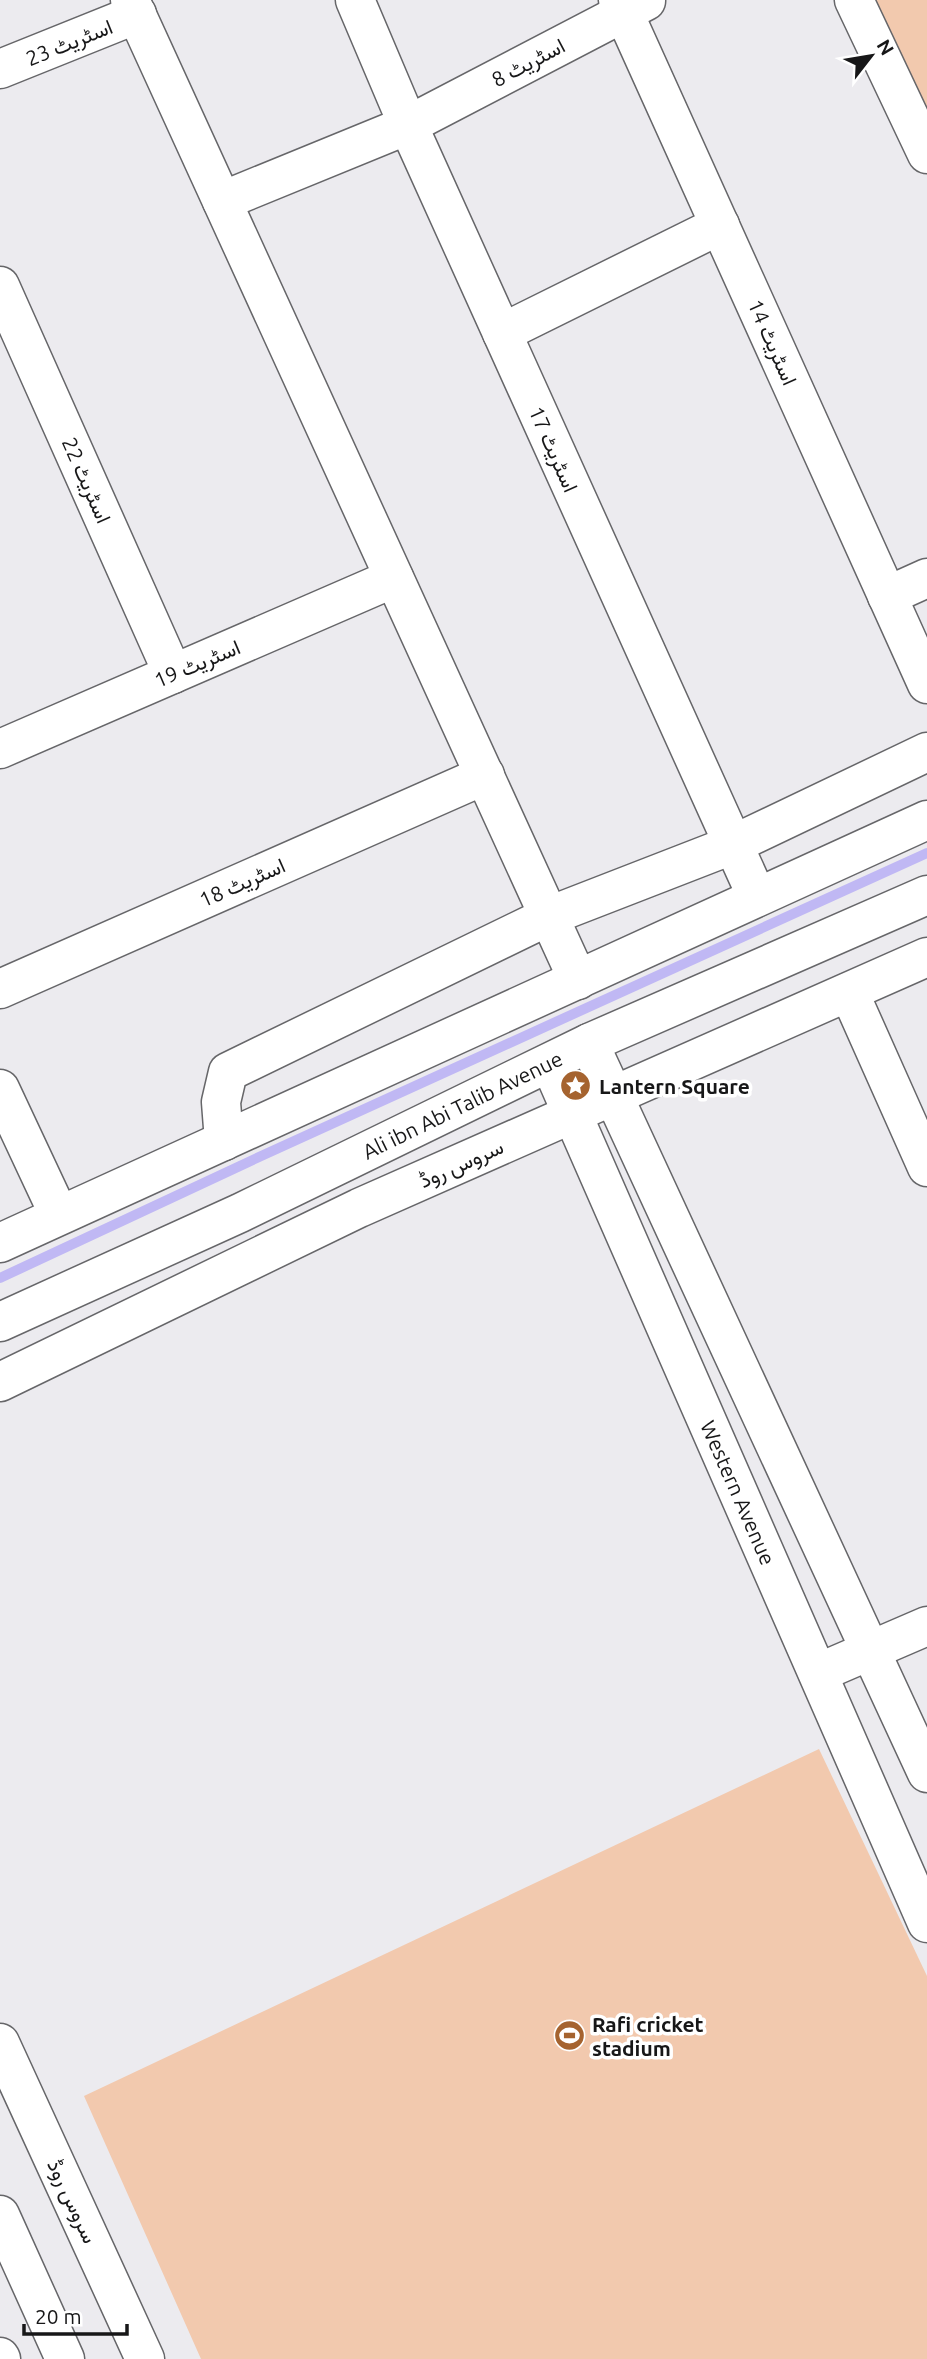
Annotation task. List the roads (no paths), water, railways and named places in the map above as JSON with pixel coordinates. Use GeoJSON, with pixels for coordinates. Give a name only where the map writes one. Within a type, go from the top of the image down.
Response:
{"type":"FeatureCollection","features":[{"type":"Feature","properties":{"kind":"street","name":"اسٹریٹ 17"},"geometry":{"type":"LineString","coordinates":[[355,0],[408,125],[757,897]]}},
{"type":"Feature","properties":{"kind":"street"},"geometry":{"type":"LineString","coordinates":[[854,0],[927,154]]}},
{"type":"Feature","properties":{"kind":"street","name":"اسٹریٹ 8"},"geometry":{"type":"LineString","coordinates":[[222,201],[408,125],[630,4]]}},
{"type":"Feature","properties":{"kind":"street","name":"اسٹریٹ 14"},"geometry":{"type":"LineString","coordinates":[[630,4],[720,225],[927,684]]}},
{"type":"Feature","properties":{"kind":"street"},"geometry":{"type":"LineString","coordinates":[[134,7],[578,980]]}},
{"type":"Feature","properties":{"kind":"street","name":"اسٹریٹ 23"},"geometry":{"type":"LineString","coordinates":[[0,69],[134,7]]}},
{"type":"Feature","properties":{"kind":"street"},"geometry":{"type":"LineString","coordinates":[[502,333],[720,225]]}},
{"type":"Feature","properties":{"kind":"street","name":"اسٹریٹ 22"},"geometry":{"type":"LineString","coordinates":[[4,308],[173,674]]}},
{"type":"Feature","properties":{"kind":"street","name":"اسٹریٹ 19"},"geometry":{"type":"LineString","coordinates":[[0,749],[394,578]]}},
{"type":"Feature","properties":{"kind":"street"},"geometry":{"type":"LineString","coordinates":[[887,596],[927,578]]}},
{"type":"Feature","properties":{"kind":"street"},"geometry":{"type":"LineString","coordinates":[[224,1141],[221,1102],[228,1072],[549,916],[732,845],[927,752]]}},
{"type":"Feature","properties":{"kind":"street","name":"اسٹریٹ 18"},"geometry":{"type":"LineString","coordinates":[[0,989],[485,775]]}},
{"type":"Feature","properties":{"kind":"street"},"geometry":{"type":"LineString","coordinates":[[0,1243],[927,820]]}},
{"type":"Feature","properties":{"kind":"street","name":"Ali ibn Abi Talib Avenue"},"geometry":{"type":"LineString","coordinates":[[0,1322],[240,1213],[589,1043],[927,895]]}},
{"type":"Feature","properties":{"kind":"street","name":"سروس روڈ"},"geometry":{"type":"LineString","coordinates":[[0,1382],[359,1208],[927,957]]}},
{"type":"Feature","properties":{"kind":"street"},"geometry":{"type":"LineString","coordinates":[[849,992],[917,1116],[927,1167]]}},
{"type":"Feature","properties":{"kind":"street"},"geometry":{"type":"LineString","coordinates":[[589,1043],[927,1773]]}},
{"type":"Feature","properties":{"kind":"street","name":"Western Avenue"},"geometry":{"type":"LineString","coordinates":[[551,1063],[927,1923]]}},
{"type":"Feature","properties":{"kind":"street"},"geometry":{"type":"LineString","coordinates":[[0,1089],[59,1215]]}},
{"type":"Feature","properties":{"kind":"street"},"geometry":{"type":"LineString","coordinates":[[818,1674],[927,1626]]}},
{"type":"Feature","properties":{"kind":"street","name":"سروس روڈ"},"geometry":{"type":"LineString","coordinates":[[0,2043],[145,2359]]}},
{"type":"Feature","properties":{"kind":"street"},"geometry":{"type":"LineString","coordinates":[[0,2215],[65,2359]]}},
{"type":"Feature","properties":{"kind":"waterway"},"geometry":{"type":"LineString","coordinates":[[0,1278],[927,853]]}},
{"type":"Feature","properties":{"kind":"place","name":"Lantern Square"},"geometry":{"type":"Point","coordinates":[576,1086]}},
{"type":"Feature","properties":{"kind":"place","name":"Rafi cricket stadium"},"geometry":{"type":"Point","coordinates":[569,2036]}}]}
